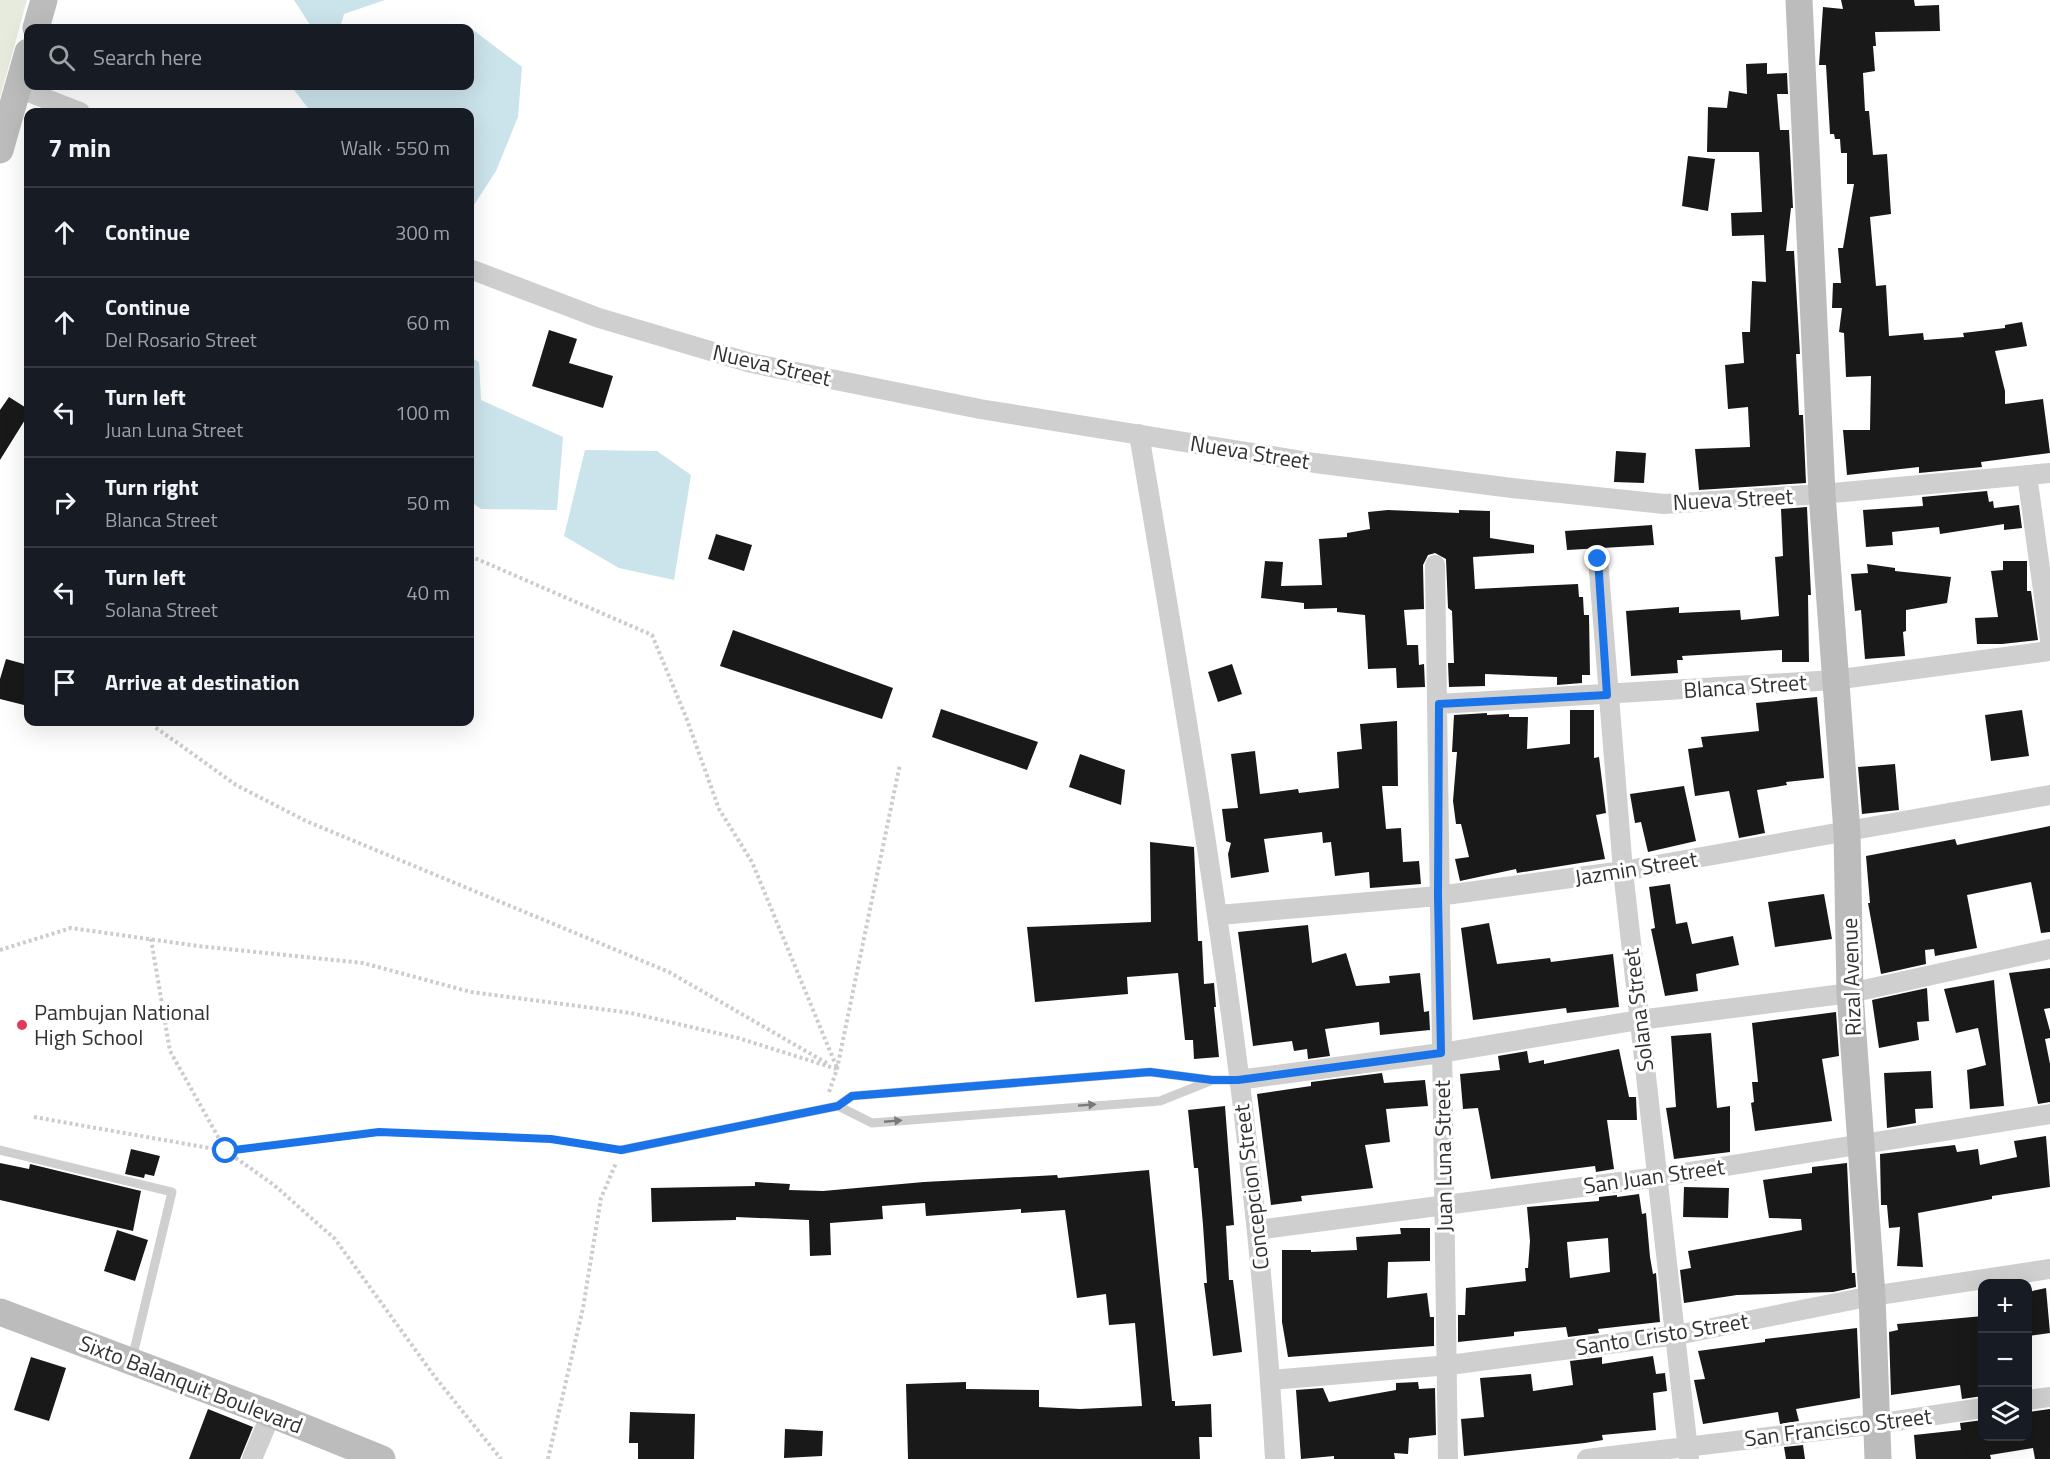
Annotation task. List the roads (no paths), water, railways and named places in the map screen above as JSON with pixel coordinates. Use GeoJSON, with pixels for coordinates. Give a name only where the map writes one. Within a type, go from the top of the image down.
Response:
{"type":"FeatureCollection","features":[{"type":"Feature","properties":{"kind":"street"},"geometry":{"type":"LineString","coordinates":[[37,24],[44,0]]}},
{"type":"Feature","properties":{"kind":"street","name":"Rizal Avenue"},"geometry":{"type":"LineString","coordinates":[[1799,0],[1822,494],[1847,832],[1850,993],[1872,1296],[1878,1459]]}},
{"type":"Feature","properties":{"kind":"street"},"geometry":{"type":"LineString","coordinates":[[0,150],[24,66]]}},
{"type":"Feature","properties":{"kind":"street"},"geometry":{"type":"LineString","coordinates":[[18,87],[24,89]]}},
{"type":"Feature","properties":{"kind":"street"},"geometry":{"type":"LineString","coordinates":[[25,90],[70,108]]}},
{"type":"Feature","properties":{"kind":"street","name":"Nueva Street"},"geometry":{"type":"LineString","coordinates":[[474,271],[599,318],[751,363],[980,409],[1315,463],[1512,489],[1664,504],[1822,494],[2050,473]]}},
{"type":"Feature","properties":{"kind":"street","name":"Concepcion Street"},"geometry":{"type":"LineString","coordinates":[[1139,434],[1219,915],[1257,1230],[1271,1380],[1275,1459]]}},
{"type":"Feature","properties":{"kind":"street"},"geometry":{"type":"LineString","coordinates":[[2027,474],[2050,640]]}},
{"type":"Feature","properties":{"kind":"street","name":"Solana Street"},"geometry":{"type":"LineString","coordinates":[[1598,559],[1607,695],[1623,872],[1689,1452]]}},
{"type":"Feature","properties":{"kind":"street","name":"Juan Luna Street"},"geometry":{"type":"LineString","coordinates":[[1435,565],[1439,704],[1438,896],[1449,1365],[1448,1459]]}},
{"type":"Feature","properties":{"kind":"street","name":"Blanca Street"},"geometry":{"type":"LineString","coordinates":[[1439,704],[1834,680],[2050,651]]}},
{"type":"Feature","properties":{"kind":"street","name":"Jazmin Street"},"geometry":{"type":"LineString","coordinates":[[1219,915],[1438,896],[1623,872],[2050,795]]}},
{"type":"Feature","properties":{"kind":"street"},"geometry":{"type":"LineString","coordinates":[[1238,1080],[1441,1053],[1639,1020],[1850,993],[2050,949]]}},
{"type":"Feature","properties":{"kind":"street","name":"San Juan Street"},"geometry":{"type":"LineString","coordinates":[[1257,1230],[1658,1177],[2050,1114]]}},
{"type":"Feature","properties":{"kind":"street","name":"Santo Cristo Street"},"geometry":{"type":"LineString","coordinates":[[1271,1380],[1449,1365],[1677,1335],[1872,1296],[2050,1269]]}},
{"type":"Feature","properties":{"kind":"street","name":"Sixto Balanquit Boulevard"},"geometry":{"type":"LineString","coordinates":[[0,1312],[271,1414],[382,1459]]}},
{"type":"Feature","properties":{"kind":"street"},"geometry":{"type":"LineString","coordinates":[[2032,1400],[2050,1397]]}},
{"type":"Feature","properties":{"kind":"street","name":"San Francisco Street"},"geometry":{"type":"LineString","coordinates":[[1587,1459],[1689,1452],[1978,1409]]}},
{"type":"Feature","properties":{"kind":"street"},"geometry":{"type":"LineString","coordinates":[[252,1459],[271,1414]]}},
{"type":"Feature","properties":{"kind":"lane"},"geometry":{"type":"LineString","coordinates":[[621,1150],[838,1106],[852,1096],[1150,1072],[1212,1080],[1238,1080]]}},
{"type":"Feature","properties":{"kind":"lane"},"geometry":{"type":"LineString","coordinates":[[838,1106],[872,1123],[1160,1101],[1212,1080]]}},
{"type":"Feature","properties":{"kind":"lane"},"geometry":{"type":"LineString","coordinates":[[0,1150],[172,1192],[131,1361]]}},
{"type":"Feature","properties":{"kind":"water"},"geometry":{"type":"Polygon","coordinates":[[[294,0],[385,0],[344,14],[341,24],[309,24],[294,0]]]}},
{"type":"Feature","properties":{"kind":"water"},"geometry":{"type":"Polygon","coordinates":[[[474,31],[522,67],[518,117],[496,171],[474,205],[474,108],[308,108],[294,90],[474,90],[474,31]]]}},
{"type":"Feature","properties":{"kind":"water"},"geometry":{"type":"Polygon","coordinates":[[[474,359],[479,362],[481,400],[563,437],[557,510],[481,509],[474,504],[474,359]]]}},
{"type":"Feature","properties":{"kind":"water"},"geometry":{"type":"Polygon","coordinates":[[[585,450],[657,451],[691,475],[674,580],[619,568],[564,536],[585,450]]]}},
{"type":"Feature","properties":{"kind":"place","name":"Pambujan National High School"},"geometry":{"type":"Point","coordinates":[22,1025]}}]}
